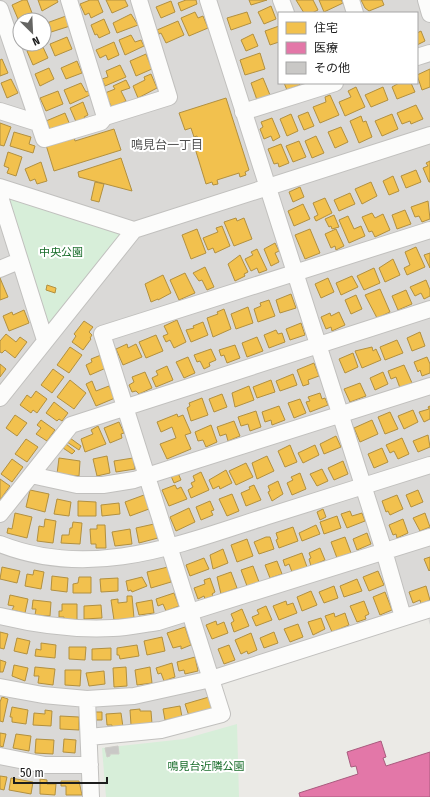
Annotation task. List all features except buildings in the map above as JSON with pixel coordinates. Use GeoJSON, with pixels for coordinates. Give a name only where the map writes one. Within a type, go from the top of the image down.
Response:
{"type":"FeatureCollection","features":[{"type":"Feature","properties":{"kind":"street"},"geometry":{"type":"LineString","coordinates":[[69,0],[105,116]]}},
{"type":"Feature","properties":{"kind":"street"},"geometry":{"type":"LineString","coordinates":[[0,12],[44,140],[101,122],[105,116],[169,97],[139,0]]}},
{"type":"Feature","properties":{"kind":"street"},"geometry":{"type":"LineString","coordinates":[[208,0],[294,274],[384,551],[403,617]]}},
{"type":"Feature","properties":{"kind":"street"},"geometry":{"type":"LineString","coordinates":[[281,0],[286,12]]}},
{"type":"Feature","properties":{"kind":"street"},"geometry":{"type":"LineString","coordinates":[[351,0],[355,12]]}},
{"type":"Feature","properties":{"kind":"street"},"geometry":{"type":"LineString","coordinates":[[426,0],[430,14]]}},
{"type":"Feature","properties":{"kind":"street"},"geometry":{"type":"LineString","coordinates":[[418,57],[430,53]]}},
{"type":"Feature","properties":{"kind":"street"},"geometry":{"type":"LineString","coordinates":[[244,112],[332,84]]}},
{"type":"Feature","properties":{"kind":"street"},"geometry":{"type":"LineString","coordinates":[[0,111],[38,123]]}},
{"type":"Feature","properties":{"kind":"street"},"geometry":{"type":"LineString","coordinates":[[0,398],[134,230],[267,186],[430,135]]}},
{"type":"Feature","properties":{"kind":"street"},"geometry":{"type":"LineString","coordinates":[[0,187],[134,230]]}},
{"type":"Feature","properties":{"kind":"street"},"geometry":{"type":"LineString","coordinates":[[0,197],[19,262],[45,340]]}},
{"type":"Feature","properties":{"kind":"street"},"geometry":{"type":"LineString","coordinates":[[89,737],[161,730],[222,714],[171,547],[102,334],[430,230]]}},
{"type":"Feature","properties":{"kind":"street"},"geometry":{"type":"LineString","coordinates":[[0,269],[19,262]]}},
{"type":"Feature","properties":{"kind":"street"},"geometry":{"type":"LineString","coordinates":[[0,514],[71,425],[125,406],[430,309]]}},
{"type":"Feature","properties":{"kind":"street"},"geometry":{"type":"LineString","coordinates":[[31,475],[64,483],[89,485],[119,483],[147,476],[430,386]]}},
{"type":"Feature","properties":{"kind":"street"},"geometry":{"type":"LineString","coordinates":[[0,544],[14,550],[46,557],[91,560],[122,557],[171,547],[430,465]]}},
{"type":"Feature","properties":{"kind":"street"},"geometry":{"type":"LineString","coordinates":[[0,616],[31,623],[65,628],[114,628],[158,622],[430,537]]}},
{"type":"Feature","properties":{"kind":"street"},"geometry":{"type":"LineString","coordinates":[[0,687],[43,695],[87,699],[134,696],[211,679],[430,609]]}},
{"type":"Feature","properties":{"kind":"street"},"geometry":{"type":"LineString","coordinates":[[87,699],[91,797]]}},
{"type":"Feature","properties":{"kind":"street"},"geometry":{"type":"LineString","coordinates":[[0,756],[45,765],[90,765]]}},
{"type":"Feature","properties":{"kind":"shaded area"},"geometry":{"type":"Polygon","coordinates":[[[0,0],[430,0],[430,625],[428,618],[219,681],[230,719],[170,736],[93,743],[96,797],[0,797],[0,0]]]}},
{"type":"Feature","properties":{"kind":"green space","name":"中央公園"},"geometry":{"type":"Polygon","coordinates":[[[0,187],[134,230],[45,340],[0,187]]]}},
{"type":"Feature","properties":{"kind":"green space","name":"鳴見台近隣公園"},"geometry":{"type":"Polygon","coordinates":[[[237,724],[239,797],[106,797],[102,748],[184,739],[237,724]]]}},
{"type":"Feature","properties":{"kind":"district","name":"鳴見台一丁目"},"geometry":{"type":"Point","coordinates":[167,145]}}]}
